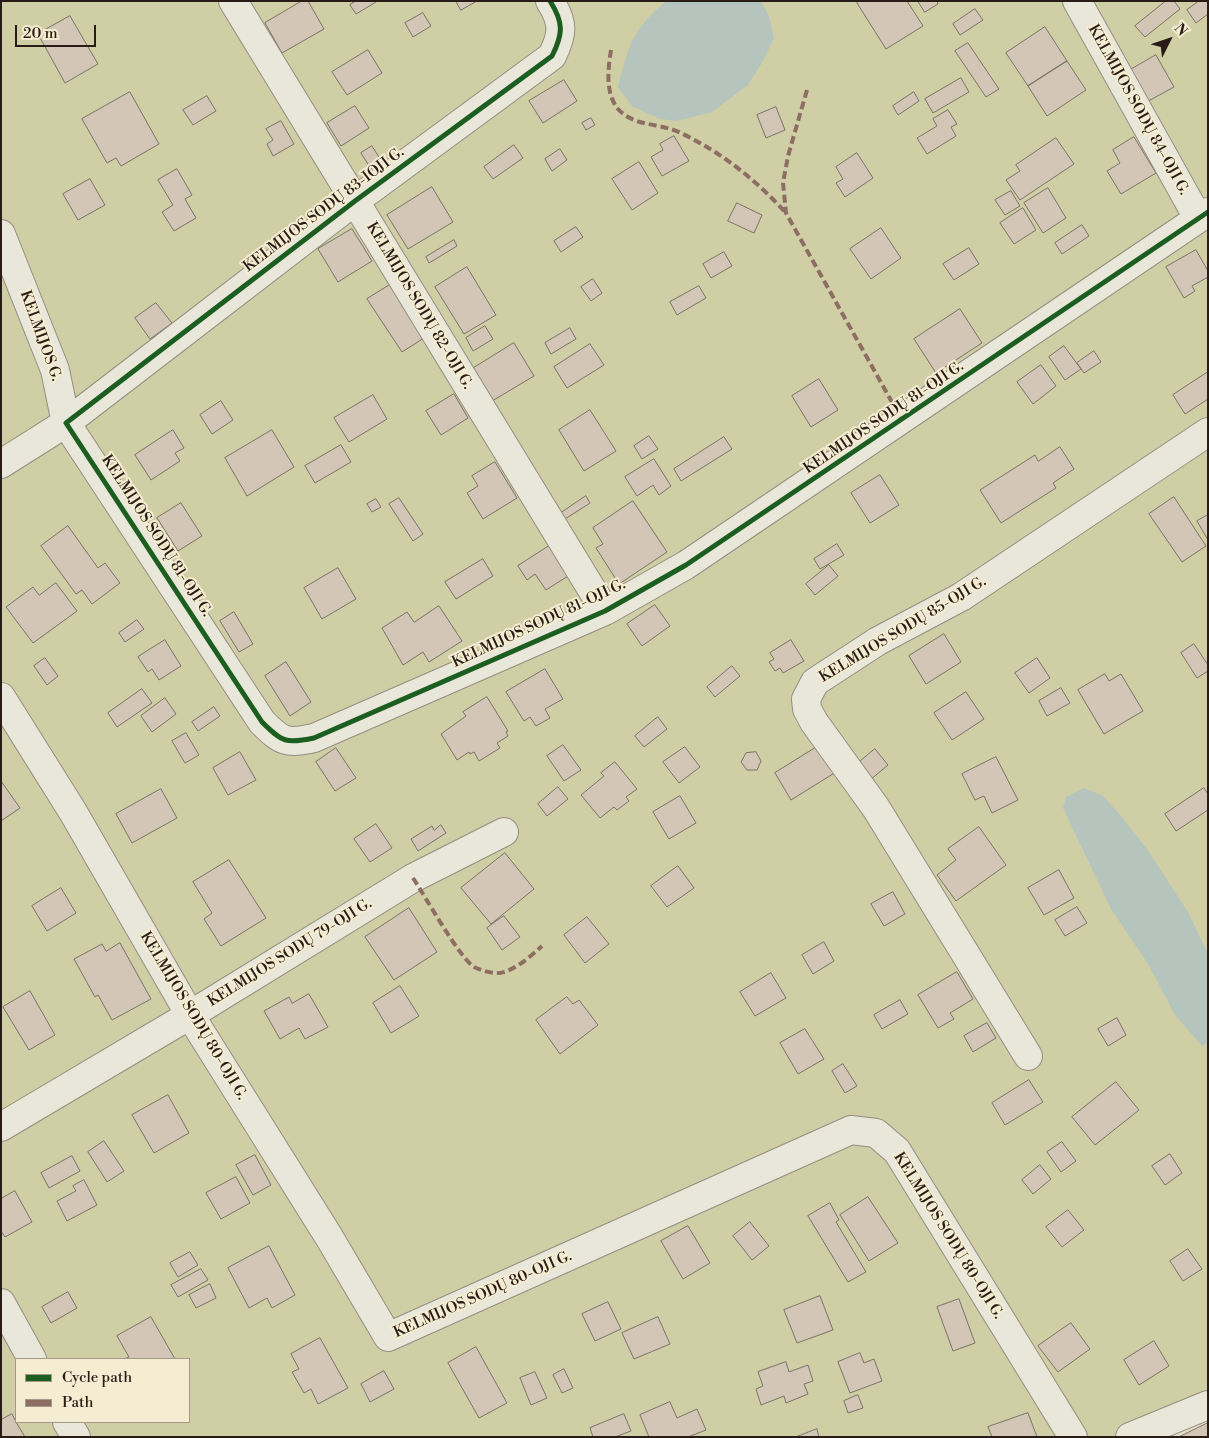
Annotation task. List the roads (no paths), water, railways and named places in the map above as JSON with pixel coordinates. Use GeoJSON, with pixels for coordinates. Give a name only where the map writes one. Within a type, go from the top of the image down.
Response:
{"type":"FeatureCollection","features":[{"type":"Feature","properties":{"kind":"street","name":"KELMIJOS SODŲ 82-OJI G."},"geometry":{"type":"LineString","coordinates":[[233,1],[605,610]]}},
{"type":"Feature","properties":{"kind":"street","name":"KELMIJOS SODŲ 83-IOJI G."},"geometry":{"type":"LineString","coordinates":[[66,423],[355,201],[552,56],[561,38],[557,12],[550,1]]}},
{"type":"Feature","properties":{"kind":"street","name":"KELMIJOS SODŲ 84-OJI G."},"geometry":{"type":"LineString","coordinates":[[1077,1],[1203,215]]}},
{"type":"Feature","properties":{"kind":"street","name":"KELMIJOS SODŲ 81-OJI G."},"geometry":{"type":"LineString","coordinates":[[66,423],[262,722],[276,736],[293,742],[314,738],[605,610],[686,565],[1203,215]]}},
{"type":"Feature","properties":{"kind":"street","name":"KELMIJOS G."},"geometry":{"type":"LineString","coordinates":[[1,234],[55,370],[66,423]]}},
{"type":"Feature","properties":{"kind":"street"},"geometry":{"type":"LineString","coordinates":[[1,464],[66,423]]}},
{"type":"Feature","properties":{"kind":"street","name":"KELMIJOS SODŲ 85-OJI G."},"geometry":{"type":"LineString","coordinates":[[1028,1056],[876,808],[814,722],[807,709],[806,699],[815,682],[878,641],[961,597],[1208,432]]}},
{"type":"Feature","properties":{"kind":"street","name":"KELMIJOS SODŲ 80-OJI G."},"geometry":{"type":"LineString","coordinates":[[1,697],[73,812],[190,1015],[329,1237],[388,1337],[852,1130],[876,1133],[898,1151],[1073,1437]]}},
{"type":"Feature","properties":{"kind":"street","name":"KELMIJOS SODŲ 79-OJI G."},"geometry":{"type":"LineString","coordinates":[[1,1127],[190,1015],[414,878],[504,832]]}},
{"type":"Feature","properties":{"kind":"street"},"geometry":{"type":"LineString","coordinates":[[1,1303],[31,1358]]}},
{"type":"Feature","properties":{"kind":"street"},"geometry":{"type":"LineString","coordinates":[[1130,1437],[1208,1406]]}},
{"type":"Feature","properties":{"kind":"street"},"geometry":{"type":"LineString","coordinates":[[68,1423],[76,1437]]}}]}
